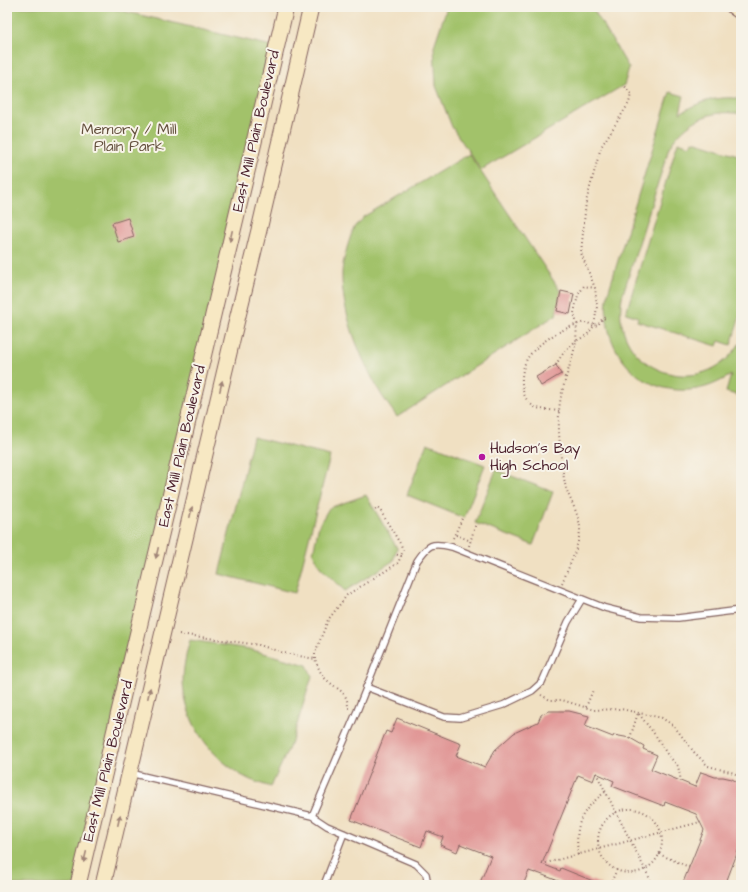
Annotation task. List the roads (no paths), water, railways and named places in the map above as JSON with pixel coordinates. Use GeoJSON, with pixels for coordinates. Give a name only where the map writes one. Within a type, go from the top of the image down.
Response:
{"type":"FeatureCollection","features":[{"type":"Feature","properties":{"kind":"main road","name":"East Mill Plain Boulevard"},"geometry":{"type":"LineString","coordinates":[[78,885],[286,7]]}},
{"type":"Feature","properties":{"kind":"main road","name":"East Mill Plain Boulevard"},"geometry":{"type":"LineString","coordinates":[[103,885],[311,7]]}},
{"type":"Feature","properties":{"kind":"main road"},"geometry":{"type":"LineString","coordinates":[[734,7],[741,12]]}},
{"type":"Feature","properties":{"kind":"lane"},"geometry":{"type":"LineString","coordinates":[[312,816],[357,711],[417,561],[425,549],[438,544],[448,546],[605,608],[641,616],[678,618],[741,610]]}},
{"type":"Feature","properties":{"kind":"lane"},"geometry":{"type":"LineString","coordinates":[[366,687],[444,717],[460,718],[503,705],[532,691],[542,682],[568,622],[582,599]]}},
{"type":"Feature","properties":{"kind":"lane"},"geometry":{"type":"LineString","coordinates":[[130,773],[312,816],[327,826],[416,864],[426,874],[428,885]]}},
{"type":"Feature","properties":{"kind":"lane"},"geometry":{"type":"LineString","coordinates":[[324,885],[344,833]]}},
{"type":"Feature","properties":{"kind":"place","name":"Hudson's Bay High School"},"geometry":{"type":"Point","coordinates":[482,457]}},
{"type":"Feature","properties":{"kind":"park label","name":"Memory / Mill Plain Park"},"geometry":{"type":"Point","coordinates":[129,138]}}]}
